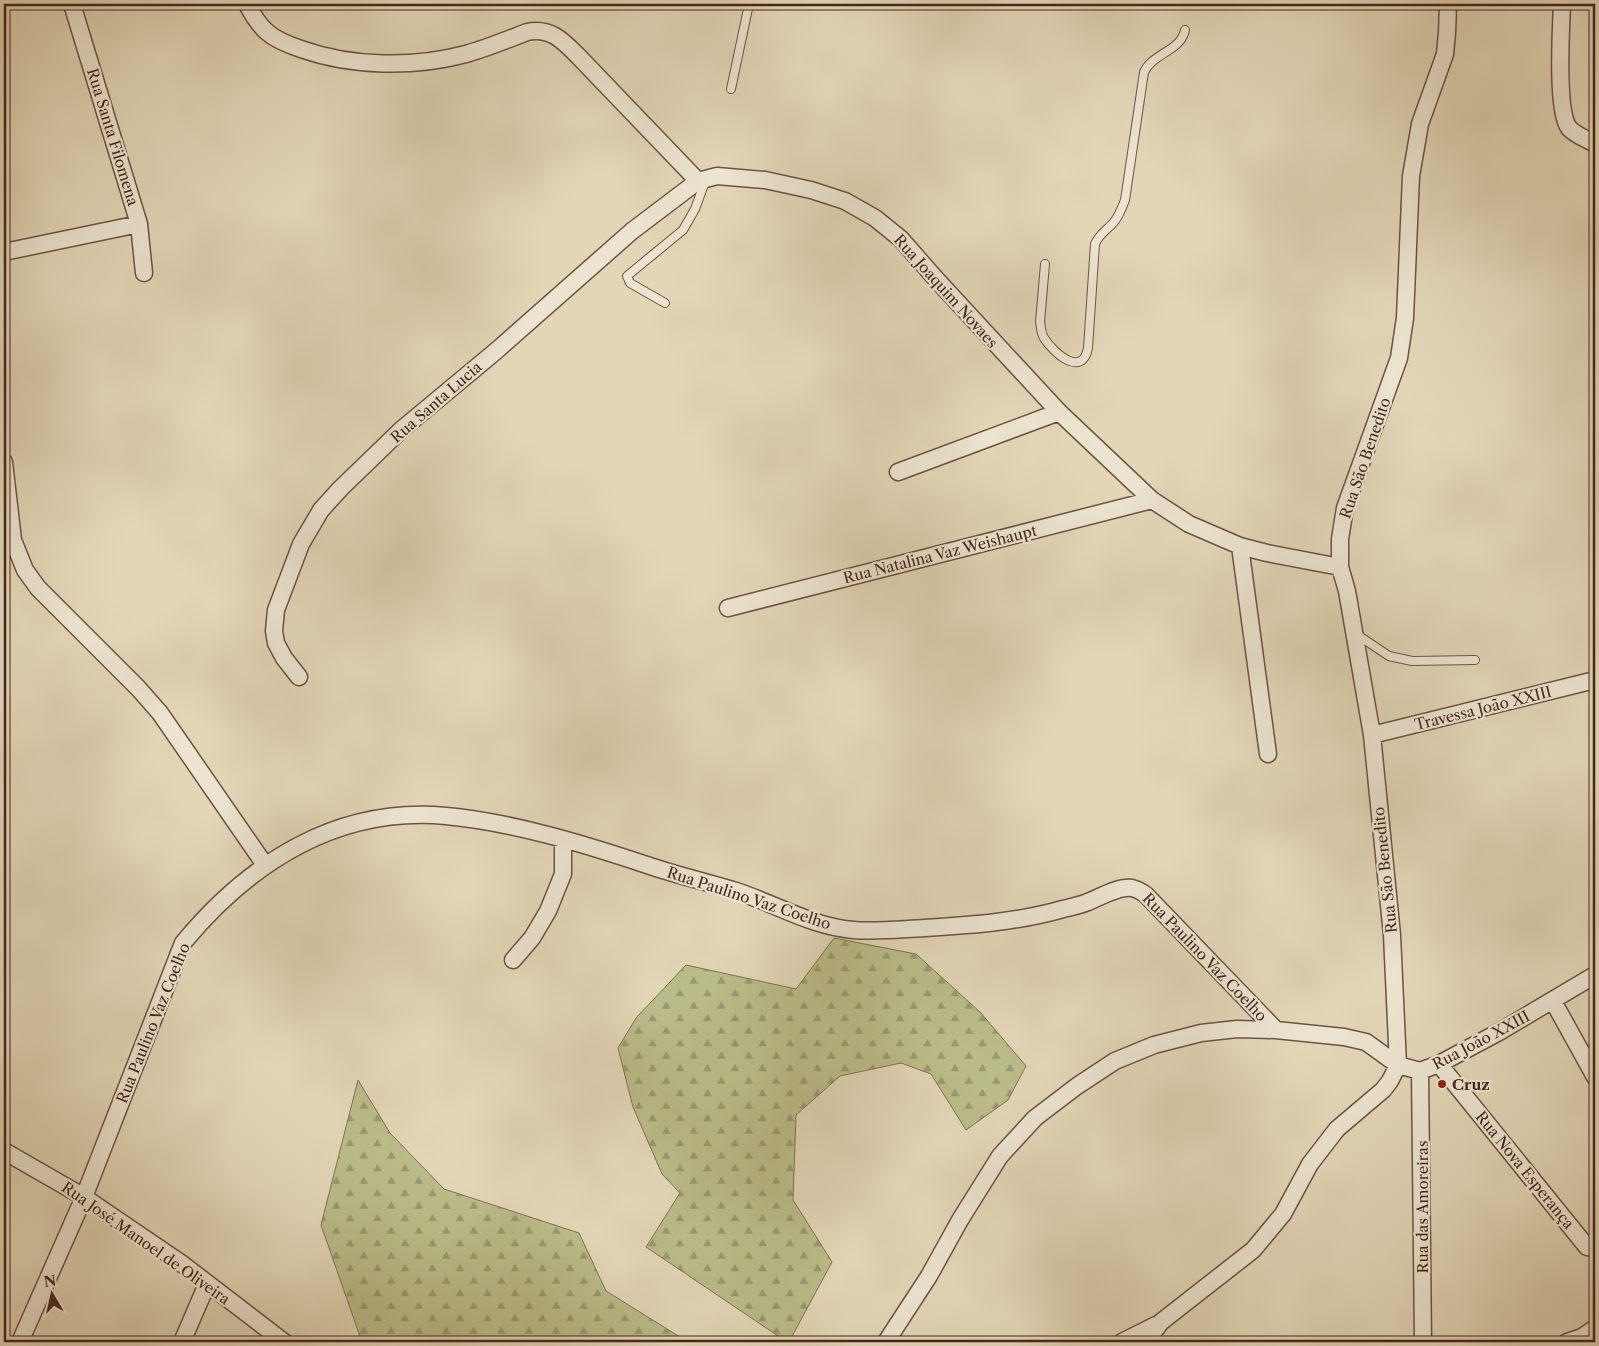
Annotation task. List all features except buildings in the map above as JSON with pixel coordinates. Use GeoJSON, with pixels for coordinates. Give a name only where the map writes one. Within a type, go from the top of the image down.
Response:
{"type":"FeatureCollection","features":[{"type":"Feature","properties":{"kind":"street","name":"Rua Santa Filomena"},"geometry":{"type":"LineString","coordinates":[[72,4],[139,224],[144,273]]}},
{"type":"Feature","properties":{"kind":"street"},"geometry":{"type":"LineString","coordinates":[[247,4],[266,32],[283,43],[322,56],[366,63],[422,62],[466,54],[537,30],[548,32],[560,39],[580,58],[702,180]]}},
{"type":"Feature","properties":{"kind":"street","name":"Rua São Benedito"},"geometry":{"type":"LineString","coordinates":[[1398,1065],[1392,934],[1372,735],[1347,592],[1340,567],[1340,539],[1346,508],[1399,358],[1405,318],[1411,176],[1414,152],[1420,124],[1445,54],[1448,4]]}},
{"type":"Feature","properties":{"kind":"street"},"geometry":{"type":"LineString","coordinates":[[1562,4],[1562,101],[1564,118],[1573,132],[1595,144]]}},
{"type":"Feature","properties":{"kind":"street","name":"Rua Joaquim Novaes"},"geometry":{"type":"LineString","coordinates":[[702,180],[717,176],[765,180],[811,190],[845,201],[875,218],[901,239],[1058,412],[1152,500],[1189,524],[1240,546],[1340,567]]}},
{"type":"Feature","properties":{"kind":"street","name":"Rua Santa Lucia"},"geometry":{"type":"LineString","coordinates":[[299,677],[284,658],[276,643],[274,631],[276,610],[301,544],[321,510],[401,430],[496,351],[632,231],[702,180]]}},
{"type":"Feature","properties":{"kind":"street"},"geometry":{"type":"LineString","coordinates":[[4,252],[139,224]]}},
{"type":"Feature","properties":{"kind":"street"},"geometry":{"type":"LineString","coordinates":[[898,472],[1058,412]]}},
{"type":"Feature","properties":{"kind":"street"},"geometry":{"type":"LineString","coordinates":[[4,462],[13,540],[25,570],[38,588],[138,688],[160,713],[265,865]]}},
{"type":"Feature","properties":{"kind":"street","name":"Rua Natalina Vaz Weishaupt"},"geometry":{"type":"LineString","coordinates":[[728,608],[1152,500]]}},
{"type":"Feature","properties":{"kind":"street"},"geometry":{"type":"LineString","coordinates":[[1240,546],[1268,754]]}},
{"type":"Feature","properties":{"kind":"street","name":"Travessa João XXIII"},"geometry":{"type":"LineString","coordinates":[[1372,735],[1595,680]]}},
{"type":"Feature","properties":{"kind":"street","name":"Rua Paulino Vaz Coelho"},"geometry":{"type":"LineString","coordinates":[[20,1342],[84,1197],[183,943],[205,917],[265,865],[294,847],[328,832],[370,820],[406,816],[446,816],[499,824],[563,839],[738,892],[823,926],[854,930],[884,930],[990,923],[1041,916],[1131,887],[1146,895],[1276,1030]]}},
{"type":"Feature","properties":{"kind":"street"},"geometry":{"type":"LineString","coordinates":[[513,960],[532,938],[548,912],[563,874],[563,839]]}},
{"type":"Feature","properties":{"kind":"street","name":"Rua João XXIII"},"geometry":{"type":"LineString","coordinates":[[1276,1030],[1344,1037],[1366,1042],[1398,1065],[1420,1071],[1439,1064],[1499,1032],[1595,975]]}},
{"type":"Feature","properties":{"kind":"street"},"geometry":{"type":"LineString","coordinates":[[1553,1000],[1595,1077]]}},
{"type":"Feature","properties":{"kind":"street","name":"Rua Paulino Vaz Coelho"},"geometry":{"type":"LineString","coordinates":[[886,1342],[929,1276],[960,1220],[1000,1156],[1035,1118],[1077,1086],[1115,1061],[1154,1045],[1210,1032],[1237,1029],[1276,1030]]}},
{"type":"Feature","properties":{"kind":"street","name":"Rua Nova Esperança"},"geometry":{"type":"LineString","coordinates":[[1439,1064],[1587,1247],[1595,1248]]}},
{"type":"Feature","properties":{"kind":"street"},"geometry":{"type":"LineString","coordinates":[[1122,1342],[1161,1322],[1252,1250],[1283,1214],[1310,1164],[1337,1129],[1384,1090],[1398,1065]]}},
{"type":"Feature","properties":{"kind":"street","name":"Rua das Amoreiras"},"geometry":{"type":"LineString","coordinates":[[1420,1071],[1423,1342]]}},
{"type":"Feature","properties":{"kind":"street","name":"Rua José Manoel de Oliveira"},"geometry":{"type":"LineString","coordinates":[[4,1151],[84,1197],[181,1263],[284,1342]]}},
{"type":"Feature","properties":{"kind":"street"},"geometry":{"type":"LineString","coordinates":[[182,1342],[207,1284]]}},
{"type":"Feature","properties":{"kind":"street"},"geometry":{"type":"LineString","coordinates":[[1146,1342],[1161,1322]]}},
{"type":"Feature","properties":{"kind":"street"},"geometry":{"type":"LineString","coordinates":[[1567,1342],[1582,1337],[1595,1328]]}},
{"type":"Feature","properties":{"kind":"lane"},"geometry":{"type":"LineString","coordinates":[[731,89],[749,4]]}},
{"type":"Feature","properties":{"kind":"lane"},"geometry":{"type":"LineString","coordinates":[[1044,264],[1040,322],[1044,338],[1057,355],[1068,361],[1079,361],[1084,358],[1088,348],[1094,244],[1098,237],[1113,223],[1121,211],[1125,200],[1144,72],[1153,60],[1174,47],[1182,39],[1185,30]]}},
{"type":"Feature","properties":{"kind":"lane"},"geometry":{"type":"LineString","coordinates":[[664,303],[630,283],[627,276],[683,230],[695,209],[702,180]]}},
{"type":"Feature","properties":{"kind":"lane"},"geometry":{"type":"LineString","coordinates":[[1354,633],[1389,656],[1412,661],[1475,660]]}},
{"type":"Feature","properties":{"kind":"green space"},"geometry":{"type":"Polygon","coordinates":[[[834,938],[916,954],[980,1012],[1026,1066],[1008,1100],[966,1130],[931,1074],[901,1063],[840,1076],[796,1115],[793,1200],[832,1262],[789,1342],[787,1342],[646,1247],[680,1193],[662,1174],[633,1107],[618,1048],[636,1018],[686,965],[796,989],[834,938]]]}},
{"type":"Feature","properties":{"kind":"green space"},"geometry":{"type":"Polygon","coordinates":[[[358,1080],[390,1133],[444,1189],[579,1233],[606,1291],[688,1342],[362,1342],[321,1225],[358,1080]]]}},
{"type":"Feature","properties":{"kind":"place","name":"Cruz"},"geometry":{"type":"Point","coordinates":[1442,1084]}}]}
